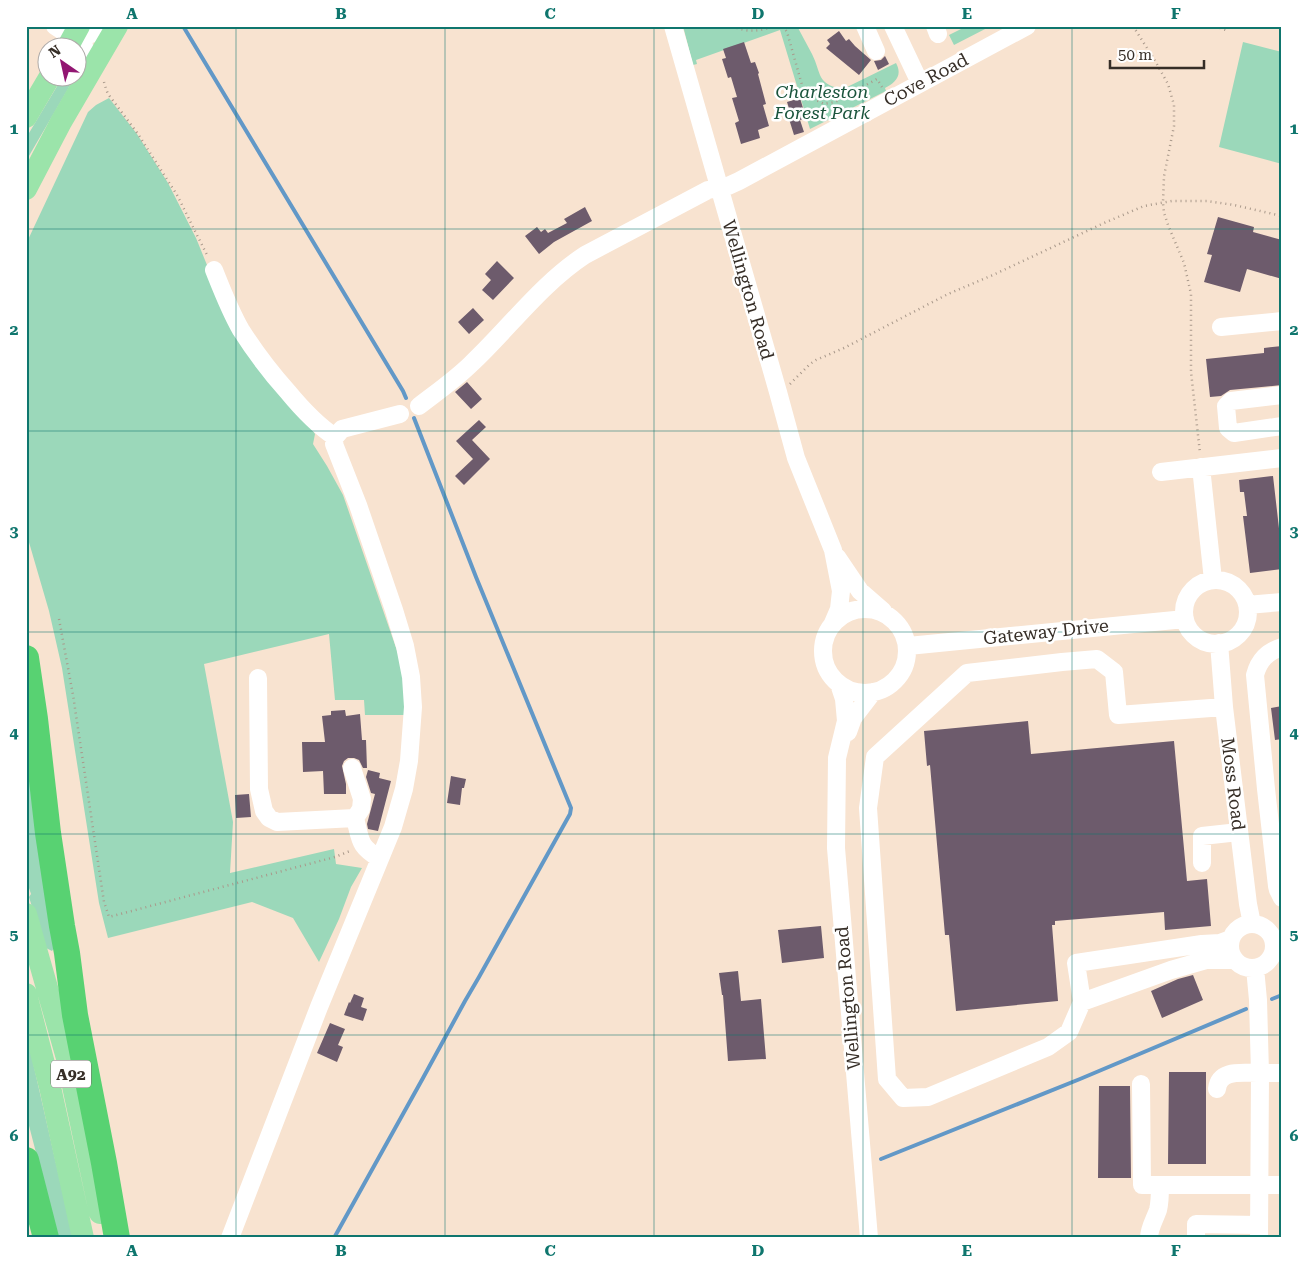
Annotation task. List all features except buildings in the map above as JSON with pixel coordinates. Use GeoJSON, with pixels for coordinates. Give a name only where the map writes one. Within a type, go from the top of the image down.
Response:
{"type":"FeatureCollection","features":[{"type":"Feature","properties":{"kind":"highway","name":"A92"},"geometry":{"type":"LineString","coordinates":[[26,658],[48,833],[75,1015],[117,1238]]}},
{"type":"Feature","properties":{"kind":"highway","name":"A92"},"geometry":{"type":"LineString","coordinates":[[67,953],[91,1055],[127,1238]]}},
{"type":"Feature","properties":{"kind":"highway"},"geometry":{"type":"LineString","coordinates":[[26,1160],[46,1238]]}},
{"type":"Feature","properties":{"kind":"main road"},"geometry":{"type":"LineString","coordinates":[[26,189],[57,130],[117,26]]}},
{"type":"Feature","properties":{"kind":"main road"},"geometry":{"type":"LineString","coordinates":[[26,117],[43,88]]}},
{"type":"Feature","properties":{"kind":"main road","name":"A92"},"geometry":{"type":"LineString","coordinates":[[26,914],[67,1058],[106,1238]]}},
{"type":"Feature","properties":{"kind":"main road","name":"A92"},"geometry":{"type":"LineString","coordinates":[[26,994],[50,1087],[83,1238]]}},
{"type":"Feature","properties":{"kind":"street"},"geometry":{"type":"LineString","coordinates":[[73,32],[92,34],[105,26]]}},
{"type":"Feature","properties":{"kind":"street","name":"Wellington Road"},"geometry":{"type":"LineString","coordinates":[[673,26],[796,458],[833,550],[841,591],[839,608],[833,623]]}},
{"type":"Feature","properties":{"kind":"street"},"geometry":{"type":"LineString","coordinates":[[865,26],[876,51]]}},
{"type":"Feature","properties":{"kind":"street"},"geometry":{"type":"LineString","coordinates":[[893,26],[920,83]]}},
{"type":"Feature","properties":{"kind":"street","name":"Cove Road"},"geometry":{"type":"LineString","coordinates":[[419,406],[472,363],[544,288],[571,264],[585,255],[708,190],[739,182],[1027,26]]}},
{"type":"Feature","properties":{"kind":"street"},"geometry":{"type":"LineString","coordinates":[[72,104],[83,71],[84,55],[73,32]]}},
{"type":"Feature","properties":{"kind":"street"},"geometry":{"type":"LineString","coordinates":[[214,270],[237,322],[258,356],[302,408],[323,430],[335,438]]}},
{"type":"Feature","properties":{"kind":"street"},"geometry":{"type":"LineString","coordinates":[[1220,328],[1282,321]]}},
{"type":"Feature","properties":{"kind":"street"},"geometry":{"type":"LineString","coordinates":[[1282,395],[1231,401],[1226,406],[1228,428],[1234,433],[1282,426]]}},
{"type":"Feature","properties":{"kind":"street"},"geometry":{"type":"LineString","coordinates":[[230,1238],[393,827],[404,789],[409,761],[413,707],[411,677],[405,646],[358,505],[335,448],[335,438],[338,433],[347,427],[400,414]]}},
{"type":"Feature","properties":{"kind":"street"},"geometry":{"type":"LineString","coordinates":[[1161,472],[1282,458]]}},
{"type":"Feature","properties":{"kind":"street"},"geometry":{"type":"LineString","coordinates":[[1201,467],[1214,580]]}},
{"type":"Feature","properties":{"kind":"street","name":"Wellington Road"},"geometry":{"type":"LineString","coordinates":[[833,550],[860,591],[887,614]]}},
{"type":"Feature","properties":{"kind":"street"},"geometry":{"type":"LineString","coordinates":[[1214,580],[1222,580],[1239,589],[1244,596],[1248,615],[1245,626],[1239,634],[1230,640],[1219,643],[1210,643],[1202,640],[1188,627],[1185,619],[1185,608],[1188,598],[1194,589],[1203,583],[1214,580]]}},
{"type":"Feature","properties":{"kind":"street"},"geometry":{"type":"LineString","coordinates":[[1247,605],[1282,602]]}},
{"type":"Feature","properties":{"kind":"street"},"geometry":{"type":"LineString","coordinates":[[864,608],[887,614],[897,622],[904,633],[908,646],[907,659],[903,671],[895,681],[885,688],[861,693],[839,684],[831,676],[823,655],[827,633],[833,623],[853,610],[864,608]]}},
{"type":"Feature","properties":{"kind":"street","name":"Gateway Drive"},"geometry":{"type":"LineString","coordinates":[[908,646],[1185,619]]}},
{"type":"Feature","properties":{"kind":"street","name":"Moss Road"},"geometry":{"type":"LineString","coordinates":[[1219,643],[1224,707],[1252,924]]}},
{"type":"Feature","properties":{"kind":"street"},"geometry":{"type":"LineString","coordinates":[[1282,647],[1272,650],[1259,662],[1255,675],[1277,886],[1282,898]]}},
{"type":"Feature","properties":{"kind":"street"},"geometry":{"type":"LineString","coordinates":[[1224,707],[1118,715],[1114,672],[1097,659],[967,673],[875,757],[868,808],[887,1079],[904,1098],[928,1097],[1048,1047],[1069,1032],[1082,1002],[1076,963],[1220,943],[1231,939]]}},
{"type":"Feature","properties":{"kind":"street"},"geometry":{"type":"LineString","coordinates":[[258,678],[259,789],[264,811],[269,818],[277,822],[355,818]]}},
{"type":"Feature","properties":{"kind":"street","name":"Wellington Road"},"geometry":{"type":"LineString","coordinates":[[839,684],[844,699],[846,720],[837,758],[836,848],[869,1238]]}},
{"type":"Feature","properties":{"kind":"street","name":"Wellington Road"},"geometry":{"type":"LineString","coordinates":[[837,758],[853,718],[873,692]]}},
{"type":"Feature","properties":{"kind":"street"},"geometry":{"type":"LineString","coordinates":[[352,768],[362,799],[361,809],[355,818],[360,839],[364,847],[380,859]]}},
{"type":"Feature","properties":{"kind":"street"},"geometry":{"type":"LineString","coordinates":[[1202,863],[1202,836],[1239,832]]}},
{"type":"Feature","properties":{"kind":"street"},"geometry":{"type":"LineString","coordinates":[[1252,924],[1267,930],[1278,945],[1267,962],[1255,968],[1248,968],[1240,965],[1231,954],[1231,939],[1239,928],[1252,924]]}},
{"type":"Feature","properties":{"kind":"street"},"geometry":{"type":"LineString","coordinates":[[1082,1002],[1171,970],[1206,960],[1235,960]]}},
{"type":"Feature","properties":{"kind":"street"},"geometry":{"type":"LineString","coordinates":[[1196,1238],[1196,1224],[1259,1231],[1260,1073],[1255,968]]}},
{"type":"Feature","properties":{"kind":"street"},"geometry":{"type":"LineString","coordinates":[[1217,1089],[1218,1082],[1225,1075],[1234,1072],[1282,1073]]}},
{"type":"Feature","properties":{"kind":"street"},"geometry":{"type":"LineString","coordinates":[[1141,1084],[1142,1184],[1282,1185]]}},
{"type":"Feature","properties":{"kind":"street"},"geometry":{"type":"LineString","coordinates":[[1149,1238],[1149,1232],[1158,1209],[1160,1197],[1155,1185]]}},
{"type":"Feature","properties":{"kind":"path"},"geometry":{"type":"LineString","coordinates":[[732,26],[755,32],[778,26]]}},
{"type":"Feature","properties":{"kind":"path"},"geometry":{"type":"LineString","coordinates":[[783,26],[787,32],[802,85],[810,97],[824,104],[835,102],[877,79],[884,90]]}},
{"type":"Feature","properties":{"kind":"path"},"geometry":{"type":"LineString","coordinates":[[1133,26],[1168,84],[1174,105],[1174,126],[1164,176],[1163,202],[1164,213],[1181,253],[1189,285],[1191,304],[1191,372],[1201,467]]}},
{"type":"Feature","properties":{"kind":"path"},"geometry":{"type":"LineString","coordinates":[[1215,26],[1228,30]]}},
{"type":"Feature","properties":{"kind":"path"},"geometry":{"type":"LineString","coordinates":[[104,79],[108,94],[138,134],[177,195],[214,270]]}},
{"type":"Feature","properties":{"kind":"path"},"geometry":{"type":"LineString","coordinates":[[778,392],[816,360],[844,348],[948,294],[993,276],[1144,206],[1172,201],[1207,201],[1234,204],[1282,216]]}},
{"type":"Feature","properties":{"kind":"path"},"geometry":{"type":"LineString","coordinates":[[59,619],[104,902],[109,917],[335,857]]}},
{"type":"Feature","properties":{"kind":"green space","name":"Charleston Forest Park"},"geometry":{"type":"Polygon","coordinates":[[[683,26],[797,26],[812,54],[821,77],[828,84],[843,89],[896,63],[899,72],[895,81],[885,88],[886,91],[810,129],[780,30],[696,60],[697,64],[693,65],[683,26]]]}},
{"type":"Feature","properties":{"kind":"green space"},"geometry":{"type":"Polygon","coordinates":[[[967,26],[997,26],[989,27],[954,45],[949,35],[967,26]]]}},
{"type":"Feature","properties":{"kind":"green space"},"geometry":{"type":"Polygon","coordinates":[[[1243,42],[1282,52],[1282,164],[1219,147],[1243,42]]]}},
{"type":"Feature","properties":{"kind":"green space"},"geometry":{"type":"Polygon","coordinates":[[[56,88],[68,88],[26,161],[26,138],[56,88]]]}},
{"type":"Feature","properties":{"kind":"green space"},"geometry":{"type":"Polygon","coordinates":[[[109,98],[137,134],[168,183],[196,238],[209,270],[315,434],[313,444],[343,495],[402,665],[407,713],[404,715],[365,715],[364,700],[335,700],[329,634],[204,664],[233,822],[230,873],[334,849],[336,864],[362,868],[351,887],[339,919],[319,962],[293,918],[252,902],[108,938],[99,903],[62,668],[49,611],[26,532],[26,244],[88,112],[109,98]]]}},
{"type":"Feature","properties":{"kind":"green space"},"geometry":{"type":"Polygon","coordinates":[[[26,743],[54,948],[52,951],[44,947],[29,897],[31,894],[26,879],[26,743]]]}},
{"type":"Feature","properties":{"kind":"green space"},"geometry":{"type":"Polygon","coordinates":[[[26,1032],[73,1238],[58,1238],[26,1114],[26,1032]]]}},
{"type":"Feature","properties":{"kind":"waterway"},"geometry":{"type":"LineString","coordinates":[[183,26],[406,398]]}},
{"type":"Feature","properties":{"kind":"waterway"},"geometry":{"type":"LineString","coordinates":[[334,1238],[570,814],[571,808],[476,577],[414,418]]}},
{"type":"Feature","properties":{"kind":"waterway"},"geometry":{"type":"LineString","coordinates":[[1272,999],[1282,995]]}},
{"type":"Feature","properties":{"kind":"waterway"},"geometry":{"type":"LineString","coordinates":[[881,1159],[1080,1079],[1246,1009]]}}]}
